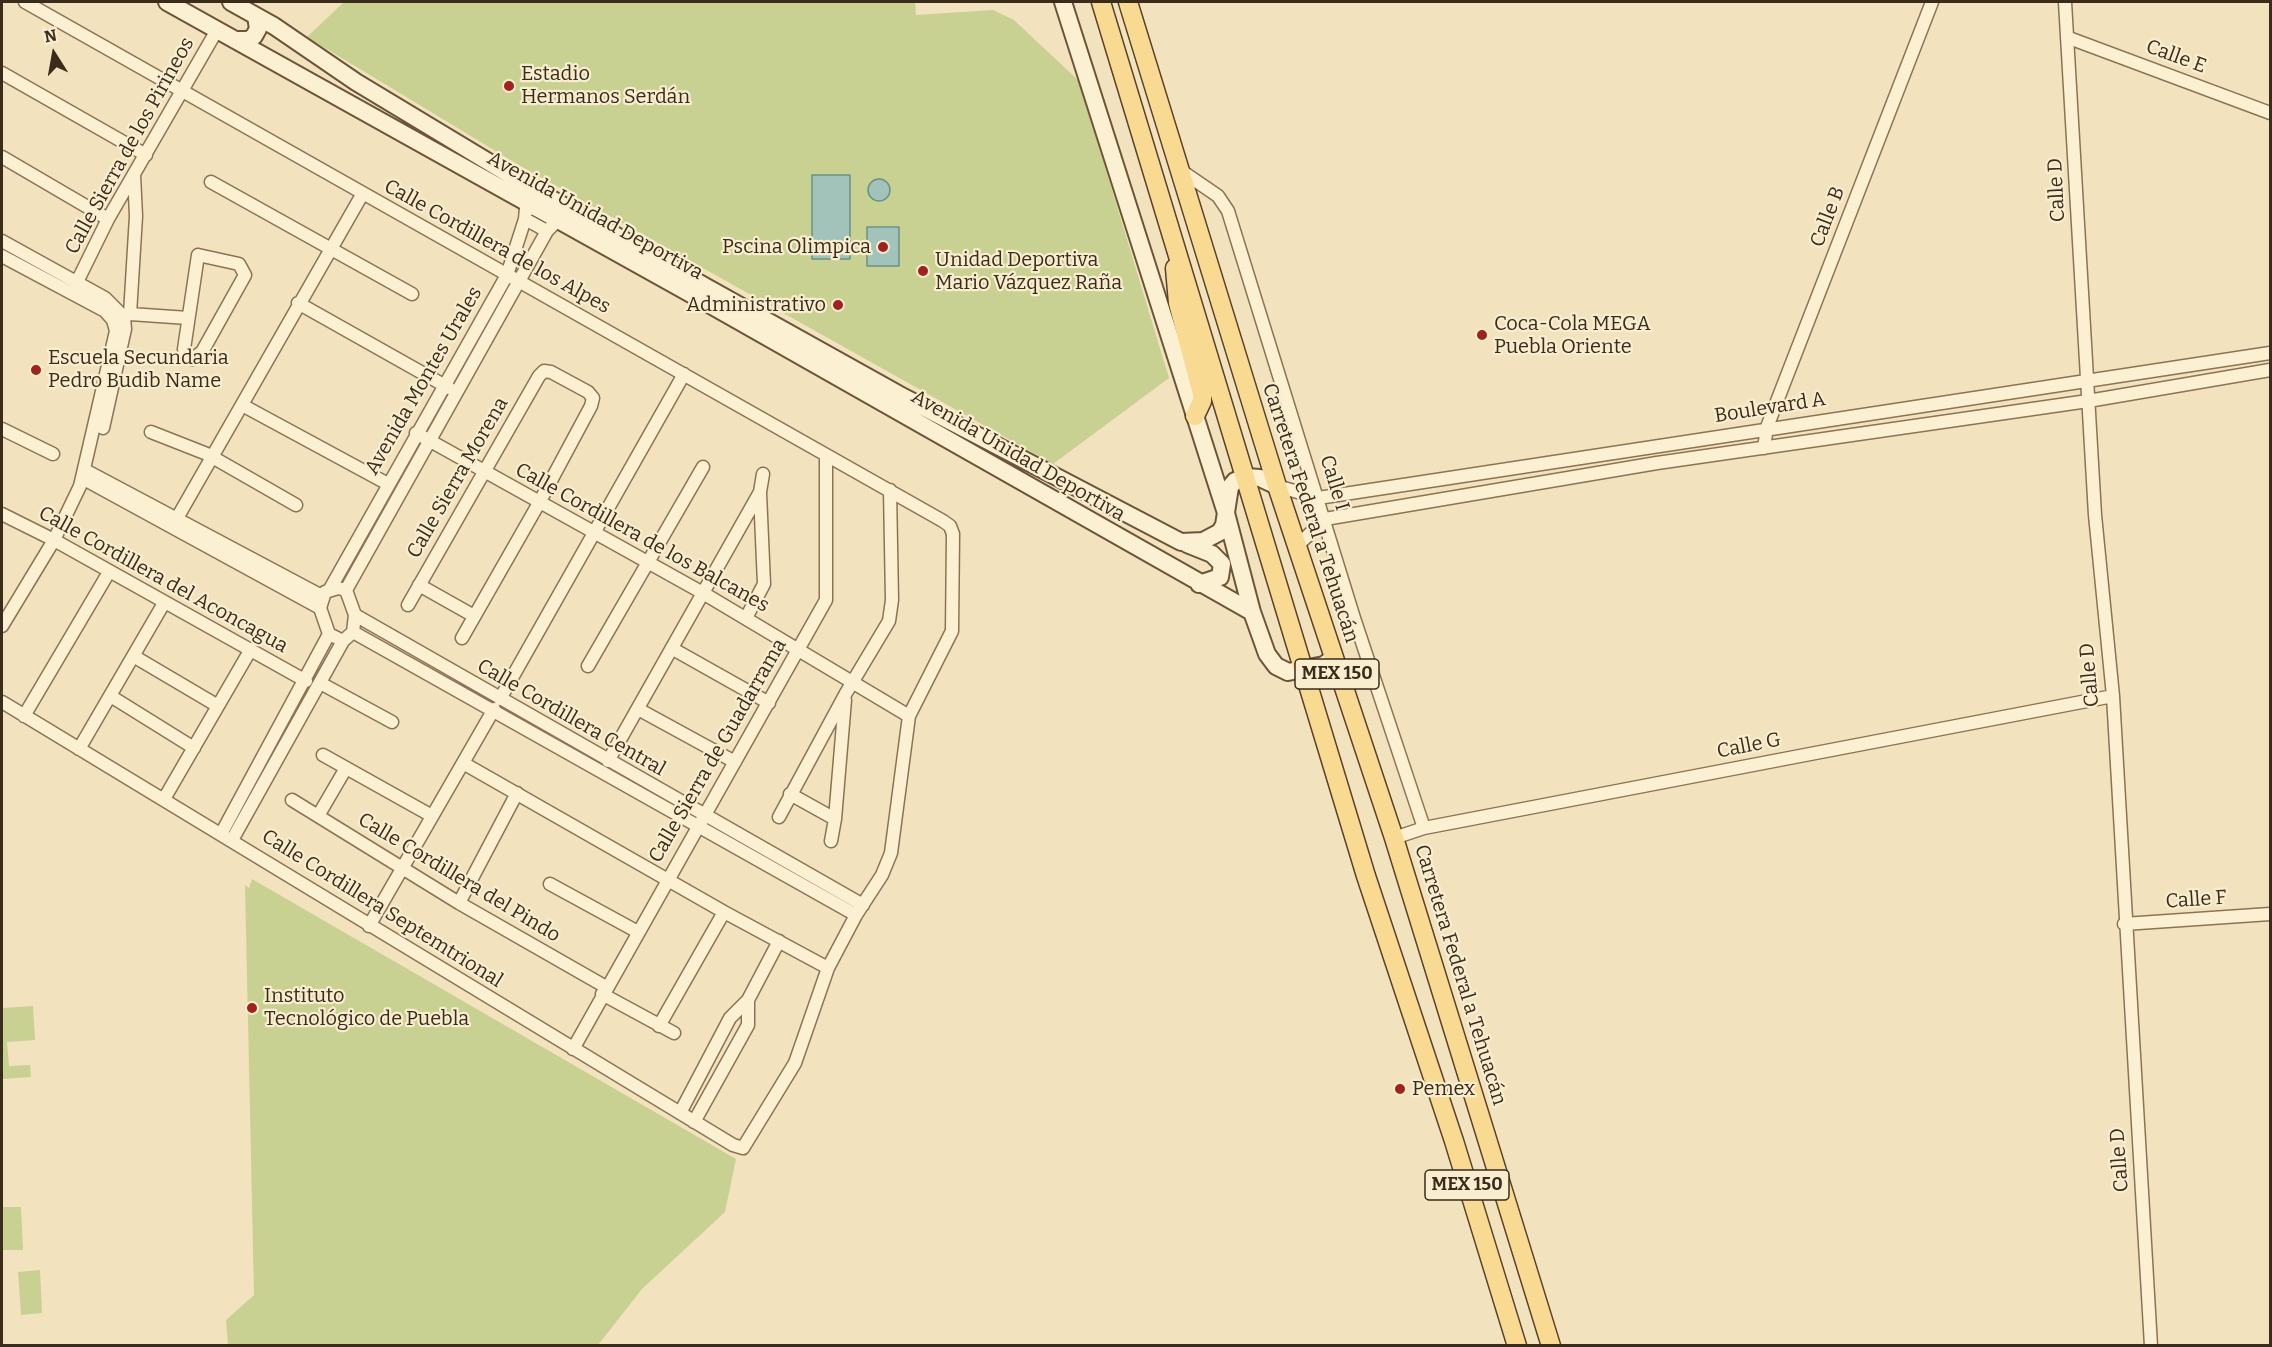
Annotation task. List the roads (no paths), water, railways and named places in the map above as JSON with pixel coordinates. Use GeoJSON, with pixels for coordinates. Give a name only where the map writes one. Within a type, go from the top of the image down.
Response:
{"type":"FeatureCollection","features":[{"type":"Feature","properties":{"kind":"main road","name":"MEX 150"},"geometry":{"type":"LineString","coordinates":[[1101,2],[1366,876],[1454,1141],[1517,1346]]}},
{"type":"Feature","properties":{"kind":"main road","name":"Carretera Federal a Tehuacán"},"geometry":{"type":"LineString","coordinates":[[1128,2],[1296,547],[1394,838],[1551,1346]]}},
{"type":"Feature","properties":{"kind":"main road"},"geometry":{"type":"LineString","coordinates":[[1171,228],[1178,303],[1202,394],[1202,401],[1195,416]]}},
{"type":"Feature","properties":{"kind":"street","name":"Calle Cordillera de los Alpes"},"geometry":{"type":"LineString","coordinates":[[25,2],[950,526],[953,534],[952,630],[909,716]]}},
{"type":"Feature","properties":{"kind":"street","name":"Avenida Unidad Deportiva"},"geometry":{"type":"LineString","coordinates":[[167,2],[552,226],[827,363]]}},
{"type":"Feature","properties":{"kind":"street","name":"Avenida Unidad Deportiva"},"geometry":{"type":"LineString","coordinates":[[231,2],[356,82],[525,184],[893,400],[1199,584],[1252,612]]}},
{"type":"Feature","properties":{"kind":"street"},"geometry":{"type":"LineString","coordinates":[[1063,2],[1226,513],[1252,612],[1267,654],[1276,666],[1288,672],[1304,671],[1324,665],[1332,659]]}},
{"type":"Feature","properties":{"kind":"street","name":"Calle B"},"geometry":{"type":"LineString","coordinates":[[1764,448],[1767,427],[1932,2]]}},
{"type":"Feature","properties":{"kind":"street","name":"Calle D"},"geometry":{"type":"LineString","coordinates":[[2065,2],[2069,38],[2095,515],[2113,696],[2124,924],[2151,1346]]}},
{"type":"Feature","properties":{"kind":"street"},"geometry":{"type":"LineString","coordinates":[[235,40],[249,40],[255,36],[258,22],[256,16]]}},
{"type":"Feature","properties":{"kind":"street","name":"Calle Sierra de los Pirineos"},"geometry":{"type":"LineString","coordinates":[[77,282],[108,219],[217,30]]}},
{"type":"Feature","properties":{"kind":"street","name":"Calle E"},"geometry":{"type":"LineString","coordinates":[[2069,38],[2271,113]]}},
{"type":"Feature","properties":{"kind":"street"},"geometry":{"type":"LineString","coordinates":[[2,73],[146,155]]}},
{"type":"Feature","properties":{"kind":"street"},"geometry":{"type":"LineString","coordinates":[[2,157],[108,219]]}},
{"type":"Feature","properties":{"kind":"street","name":"Calle I"},"geometry":{"type":"LineString","coordinates":[[1180,170],[1218,196],[1228,212],[1354,618],[1424,828]]}},
{"type":"Feature","properties":{"kind":"street"},"geometry":{"type":"LineString","coordinates":[[2,626],[54,540],[85,478],[116,331],[122,317],[136,216],[134,175]]}},
{"type":"Feature","properties":{"kind":"street"},"geometry":{"type":"LineString","coordinates":[[211,182],[412,294]]}},
{"type":"Feature","properties":{"kind":"street","name":"Avenida Montes Urales"},"geometry":{"type":"LineString","coordinates":[[324,598],[507,275],[526,211],[525,184]]}},
{"type":"Feature","properties":{"kind":"street"},"geometry":{"type":"LineString","coordinates":[[176,520],[298,303],[363,194]]}},
{"type":"Feature","properties":{"kind":"street","name":"Avenida Montes Urales"},"geometry":{"type":"LineString","coordinates":[[346,591],[518,281],[552,226],[572,210]]}},
{"type":"Feature","properties":{"kind":"street"},"geometry":{"type":"LineString","coordinates":[[2,241],[105,298],[122,317]]}},
{"type":"Feature","properties":{"kind":"street"},"geometry":{"type":"LineString","coordinates":[[198,255],[243,266],[245,275],[202,352],[192,359],[186,355],[184,349],[188,318],[198,255]]}},
{"type":"Feature","properties":{"kind":"street"},"geometry":{"type":"LineString","coordinates":[[2,256],[105,311],[122,317],[188,318]]}},
{"type":"Feature","properties":{"kind":"street"},"geometry":{"type":"LineString","coordinates":[[298,303],[456,392]]}},
{"type":"Feature","properties":{"kind":"street","name":"Boulevard A"},"geometry":{"type":"LineString","coordinates":[[1277,486],[1318,498],[1531,467],[1767,427],[2086,382],[2271,353]]}},
{"type":"Feature","properties":{"kind":"street"},"geometry":{"type":"LineString","coordinates":[[2214,362],[2217,379]]}},
{"type":"Feature","properties":{"kind":"street","name":"Boulevard A"},"geometry":{"type":"LineString","coordinates":[[1325,519],[1764,448],[2088,401],[2271,370]]}},
{"type":"Feature","properties":{"kind":"street","name":"Calle Sierra Morena"},"geometry":{"type":"LineString","coordinates":[[408,605],[544,372],[551,372],[593,398],[539,503]]}},
{"type":"Feature","properties":{"kind":"street"},"geometry":{"type":"LineString","coordinates":[[369,926],[684,374]]}},
{"type":"Feature","properties":{"kind":"street","name":"Avenida Unidad Deportiva"},"geometry":{"type":"LineString","coordinates":[[893,400],[1181,542],[1212,554],[1222,564],[1220,578],[1199,584]]}},
{"type":"Feature","properties":{"kind":"street"},"geometry":{"type":"LineString","coordinates":[[242,405],[388,484]]}},
{"type":"Feature","properties":{"kind":"street"},"geometry":{"type":"LineString","coordinates":[[2,429],[53,454]]}},
{"type":"Feature","properties":{"kind":"street"},"geometry":{"type":"LineString","coordinates":[[151,432],[186,444],[296,505]]}},
{"type":"Feature","properties":{"kind":"street","name":"Calle Cordillera de los Balcanes"},"geometry":{"type":"LineString","coordinates":[[416,433],[703,593],[909,716]]}},
{"type":"Feature","properties":{"kind":"street","name":"Calle Sierra de Guadarrama"},"geometry":{"type":"LineString","coordinates":[[573,1049],[826,600],[828,588],[826,455]]}},
{"type":"Feature","properties":{"kind":"street"},"geometry":{"type":"LineString","coordinates":[[588,666],[703,467]]}},
{"type":"Feature","properties":{"kind":"street"},"geometry":{"type":"LineString","coordinates":[[1531,467],[1533,485]]}},
{"type":"Feature","properties":{"kind":"street"},"geometry":{"type":"LineString","coordinates":[[746,618],[764,584],[760,492],[763,474]]}},
{"type":"Feature","properties":{"kind":"street"},"geometry":{"type":"LineString","coordinates":[[1181,542],[1203,541],[1220,532],[1230,487],[1235,481],[1246,477],[1260,478],[1277,486]]}},
{"type":"Feature","properties":{"kind":"street"},"geometry":{"type":"LineString","coordinates":[[85,478],[176,520],[324,598]]}},
{"type":"Feature","properties":{"kind":"street"},"geometry":{"type":"LineString","coordinates":[[85,478],[324,598],[346,591],[355,615],[353,632],[343,641],[322,684],[232,840]]}},
{"type":"Feature","properties":{"kind":"street"},"geometry":{"type":"LineString","coordinates":[[779,816],[846,693],[889,621],[892,600],[890,490]]}},
{"type":"Feature","properties":{"kind":"street"},"geometry":{"type":"LineString","coordinates":[[608,761],[760,492]]}},
{"type":"Feature","properties":{"kind":"street"},"geometry":{"type":"LineString","coordinates":[[462,638],[539,503]]}},
{"type":"Feature","properties":{"kind":"street","name":"Calle Cordillera del Aconcagua"},"geometry":{"type":"LineString","coordinates":[[2,514],[54,540],[306,681]]}},
{"type":"Feature","properties":{"kind":"street"},"geometry":{"type":"LineString","coordinates":[[1296,547],[1325,519]]}},
{"type":"Feature","properties":{"kind":"street"},"geometry":{"type":"LineString","coordinates":[[24,716],[109,572]]}},
{"type":"Feature","properties":{"kind":"street"},"geometry":{"type":"LineString","coordinates":[[419,585],[474,616]]}},
{"type":"Feature","properties":{"kind":"street"},"geometry":{"type":"LineString","coordinates":[[221,834],[306,681],[329,634],[324,598]]}},
{"type":"Feature","properties":{"kind":"street"},"geometry":{"type":"LineString","coordinates":[[80,749],[112,697],[164,603]]}},
{"type":"Feature","properties":{"kind":"street","name":"Calle Cordillera Central"},"geometry":{"type":"LineString","coordinates":[[355,615],[497,704],[860,910]]}},
{"type":"Feature","properties":{"kind":"street","name":"Calle Cordillera Central"},"geometry":{"type":"LineString","coordinates":[[353,632],[608,761],[701,821]]}},
{"type":"Feature","properties":{"kind":"street"},"geometry":{"type":"LineString","coordinates":[[329,634],[343,641]]}},
{"type":"Feature","properties":{"kind":"street"},"geometry":{"type":"LineString","coordinates":[[164,799],[251,649]]}},
{"type":"Feature","properties":{"kind":"street"},"geometry":{"type":"LineString","coordinates":[[673,649],[769,703]]}},
{"type":"Feature","properties":{"kind":"street"},"geometry":{"type":"LineString","coordinates":[[135,657],[218,706]]}},
{"type":"Feature","properties":{"kind":"street"},"geometry":{"type":"LineString","coordinates":[[322,684],[392,723]]}},
{"type":"Feature","properties":{"kind":"street"},"geometry":{"type":"LineString","coordinates":[[831,841],[836,819],[846,693]]}},
{"type":"Feature","properties":{"kind":"street","name":"Calle G"},"geometry":{"type":"LineString","coordinates":[[1394,838],[1424,828],[2113,696]]}},
{"type":"Feature","properties":{"kind":"street"},"geometry":{"type":"LineString","coordinates":[[112,697],[194,748]]}},
{"type":"Feature","properties":{"kind":"street","name":"Calle Cordillera Septemtrional"},"geometry":{"type":"LineString","coordinates":[[2,702],[694,1122],[742,1148],[748,1143],[795,1063],[828,968]]}},
{"type":"Feature","properties":{"kind":"street"},"geometry":{"type":"LineString","coordinates":[[638,709],[735,762]]}},
{"type":"Feature","properties":{"kind":"street"},"geometry":{"type":"LineString","coordinates":[[464,763],[667,880],[828,968],[882,875],[891,853],[909,716]]}},
{"type":"Feature","properties":{"kind":"street"},"geometry":{"type":"LineString","coordinates":[[323,755],[432,816]]}},
{"type":"Feature","properties":{"kind":"street"},"geometry":{"type":"LineString","coordinates":[[318,816],[346,768]]}},
{"type":"Feature","properties":{"kind":"street"},"geometry":{"type":"LineString","coordinates":[[255,773],[268,778]]}},
{"type":"Feature","properties":{"kind":"street"},"geometry":{"type":"LineString","coordinates":[[459,903],[517,793]]}},
{"type":"Feature","properties":{"kind":"street"},"geometry":{"type":"LineString","coordinates":[[790,794],[836,819]]}},
{"type":"Feature","properties":{"kind":"street","name":"Calle Cordillera del Pindo"},"geometry":{"type":"LineString","coordinates":[[292,800],[659,1026],[674,1033]]}},
{"type":"Feature","properties":{"kind":"street"},"geometry":{"type":"LineString","coordinates":[[550,884],[638,932]]}},
{"type":"Feature","properties":{"kind":"street"},"geometry":{"type":"LineString","coordinates":[[659,1026],[724,912]]}},
{"type":"Feature","properties":{"kind":"street","name":"Calle F"},"geometry":{"type":"LineString","coordinates":[[2124,924],[2271,915]]}},
{"type":"Feature","properties":{"kind":"street"},"geometry":{"type":"LineString","coordinates":[[680,1113],[730,1018],[748,1000],[779,941]]}},
{"type":"Feature","properties":{"kind":"street"},"geometry":{"type":"LineString","coordinates":[[694,1122],[747,1025],[748,1000]]}},
{"type":"Feature","properties":{"kind":"water"},"geometry":{"type":"Polygon","coordinates":[[[812,175],[850,175],[850,259],[812,259],[812,175]]]}},
{"type":"Feature","properties":{"kind":"water"},"geometry":{"type":"Polygon","coordinates":[[[879,179],[887,182],[890,190],[887,198],[879,201],[871,198],[868,190],[871,182],[879,179]]]}},
{"type":"Feature","properties":{"kind":"water","name":"Pscina Olimpica"},"geometry":{"type":"Polygon","coordinates":[[[867,227],[899,227],[899,266],[867,266],[867,227]]]}},
{"type":"Feature","properties":{"kind":"place","name":"Estadio Hermanos Serdán"},"geometry":{"type":"Point","coordinates":[509,86]}},
{"type":"Feature","properties":{"kind":"place","name":"Pscina Olimpica"},"geometry":{"type":"Point","coordinates":[883,247]}},
{"type":"Feature","properties":{"kind":"place","name":"Unidad Deportiva Mario Vázquez Raña"},"geometry":{"type":"Point","coordinates":[923,271]}},
{"type":"Feature","properties":{"kind":"place","name":"Administrativo"},"geometry":{"type":"Point","coordinates":[838,305]}},
{"type":"Feature","properties":{"kind":"place","name":"Coca-Cola MEGA Puebla Oriente"},"geometry":{"type":"Point","coordinates":[1482,335]}},
{"type":"Feature","properties":{"kind":"place","name":"Escuela Secundaria Pedro Budib Name"},"geometry":{"type":"Point","coordinates":[36,370]}},
{"type":"Feature","properties":{"kind":"place","name":"Instituto Tecnológico de Puebla"},"geometry":{"type":"Point","coordinates":[252,1008]}},
{"type":"Feature","properties":{"kind":"place","name":"Pemex"},"geometry":{"type":"Point","coordinates":[1400,1089]}}]}
